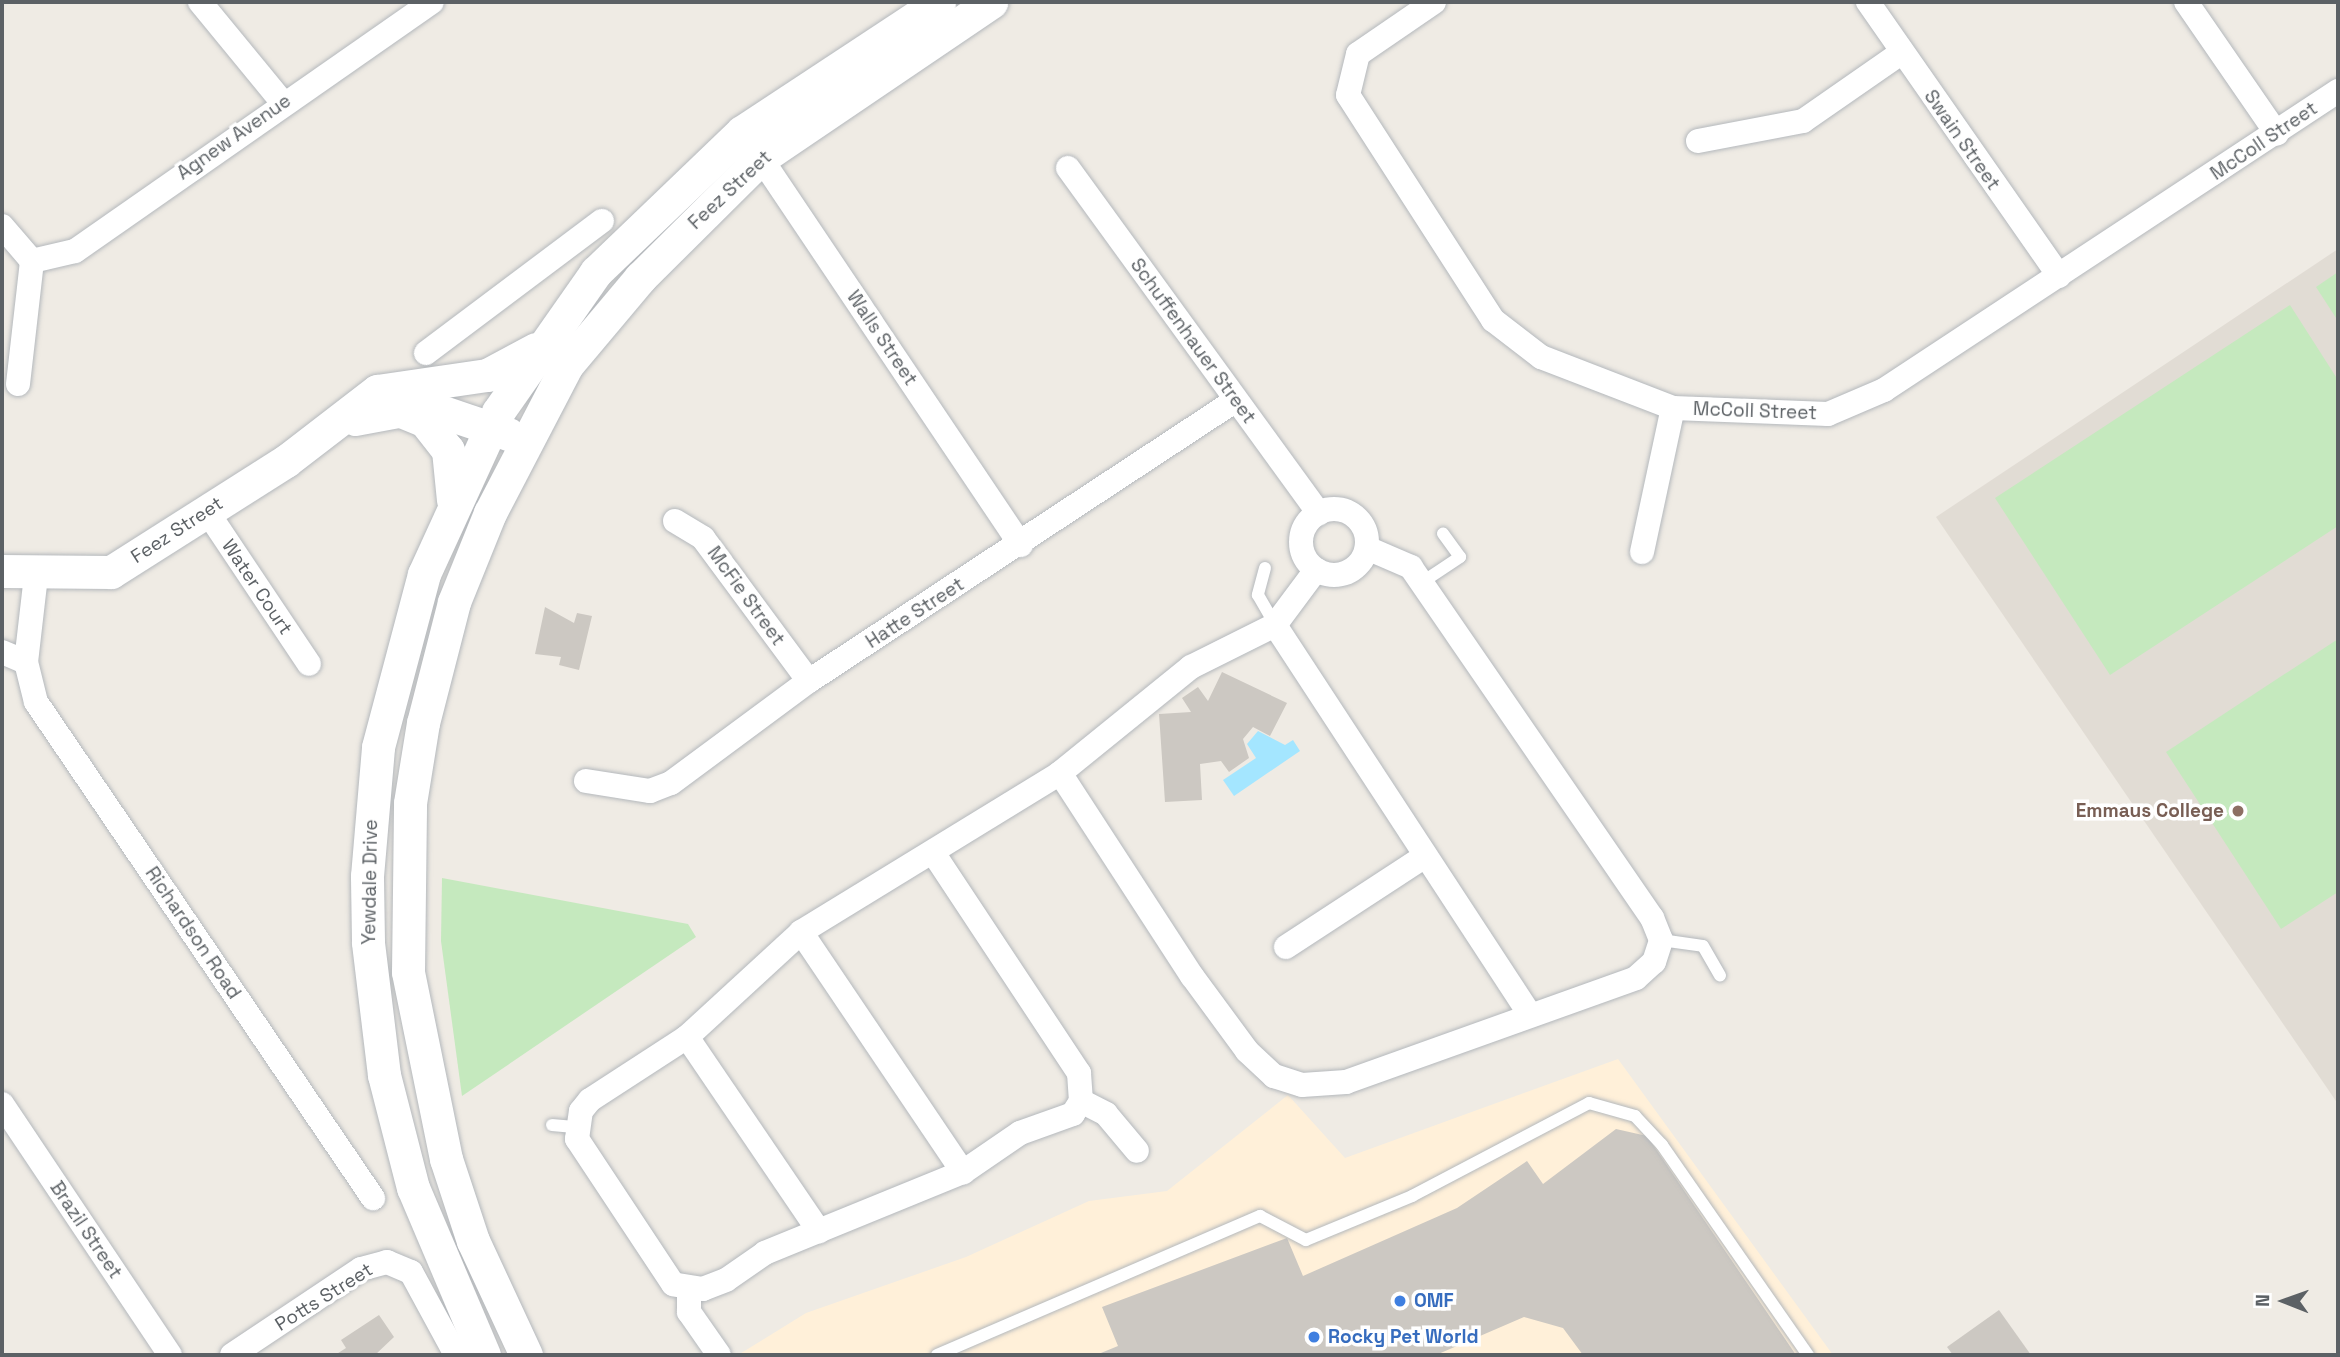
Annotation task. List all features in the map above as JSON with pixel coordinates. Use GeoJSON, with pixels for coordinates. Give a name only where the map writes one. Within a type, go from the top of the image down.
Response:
{"type":"FeatureCollection","features":[{"type":"Feature","properties":{"kind":"main road","name":"Feez Street"},"geometry":{"type":"LineString","coordinates":[[493,421],[541,346],[599,269],[752,145],[938,10],[990,2]]}},
{"type":"Feature","properties":{"kind":"main road","name":"Feez Street"},"geometry":{"type":"LineString","coordinates":[[333,426],[390,408],[443,409],[493,421],[529,438],[567,365],[752,145]]}},
{"type":"Feature","properties":{"kind":"main road"},"geometry":{"type":"LineString","coordinates":[[431,366],[487,375],[541,346]]}},
{"type":"Feature","properties":{"kind":"main road","name":"Feez Street"},"geometry":{"type":"LineString","coordinates":[[2,571],[36,576],[111,572],[333,426],[377,391],[431,366],[493,421]]}},
{"type":"Feature","properties":{"kind":"main road"},"geometry":{"type":"LineString","coordinates":[[390,408],[425,421],[443,442],[453,500]]}},
{"type":"Feature","properties":{"kind":"main road","name":"Yewdale Drive"},"geometry":{"type":"LineString","coordinates":[[484,1355],[413,1188],[384,1075],[368,942],[378,747],[394,669],[453,500],[493,421]]}},
{"type":"Feature","properties":{"kind":"main road","name":"Yewdale Drive"},"geometry":{"type":"LineString","coordinates":[[526,1355],[473,1241],[431,1102],[408,972],[407,857],[423,723],[440,650],[489,513],[529,438]]}},
{"type":"Feature","properties":{"kind":"street"},"geometry":{"type":"LineString","coordinates":[[200,2],[282,102]]}},
{"type":"Feature","properties":{"kind":"street","name":"Agnew Avenue"},"geometry":{"type":"LineString","coordinates":[[32,261],[75,251],[282,102],[432,2]]}},
{"type":"Feature","properties":{"kind":"street","name":"McColl Street"},"geometry":{"type":"LineString","coordinates":[[1434,2],[1358,54],[1348,95],[1493,320],[1541,357],[1674,408],[1828,414],[1884,390],[2277,134],[2338,91]]}},
{"type":"Feature","properties":{"kind":"street","name":"Swain Street"},"geometry":{"type":"LineString","coordinates":[[1868,2],[2059,276]]}},
{"type":"Feature","properties":{"kind":"street"},"geometry":{"type":"LineString","coordinates":[[2186,2],[2277,134]]}},
{"type":"Feature","properties":{"kind":"street"},"geometry":{"type":"LineString","coordinates":[[1698,141],[1803,121],[1901,53]]}},
{"type":"Feature","properties":{"kind":"street","name":"Walls Street"},"geometry":{"type":"LineString","coordinates":[[752,145],[1021,545]]}},
{"type":"Feature","properties":{"kind":"street","name":"Schuffenhauer Street"},"geometry":{"type":"LineString","coordinates":[[1068,168],[1318,513]]}},
{"type":"Feature","properties":{"kind":"street","name":"Feez Street"},"geometry":{"type":"LineString","coordinates":[[431,366],[573,243],[602,222]]}},
{"type":"Feature","properties":{"kind":"street"},"geometry":{"type":"LineString","coordinates":[[2,226],[32,261],[18,384]]}},
{"type":"Feature","properties":{"kind":"street"},"geometry":{"type":"LineString","coordinates":[[573,243],[599,269]]}},
{"type":"Feature","properties":{"kind":"street","name":"Hatte Street"},"geometry":{"type":"LineString","coordinates":[[586,781],[650,790],[671,783],[809,681],[1021,545],[1236,400]]}},
{"type":"Feature","properties":{"kind":"street"},"geometry":{"type":"LineString","coordinates":[[1642,552],[1674,408]]}},
{"type":"Feature","properties":{"kind":"street"},"geometry":{"type":"LineString","coordinates":[[1060,773],[1192,976],[1247,1051],[1274,1076],[1302,1085],[1346,1082],[1636,978],[1654,962],[1661,940],[1411,567],[1367,548],[1358,519],[1340,509],[1318,513],[1301,541],[1316,570]]}},
{"type":"Feature","properties":{"kind":"street","name":"Water Court"},"geometry":{"type":"LineString","coordinates":[[206,510],[309,664]]}},
{"type":"Feature","properties":{"kind":"street","name":"McFie Street"},"geometry":{"type":"LineString","coordinates":[[675,521],[704,538],[809,681]]}},
{"type":"Feature","properties":{"kind":"street"},"geometry":{"type":"LineString","coordinates":[[1316,570],[1348,573],[1367,548]]}},
{"type":"Feature","properties":{"kind":"street"},"geometry":{"type":"LineString","coordinates":[[934,854],[1079,1073],[1081,1101],[1062,1122],[1020,1133],[963,1172],[765,1253],[726,1280],[689,1289],[673,1284],[585,1155],[577,1127],[590,1100],[687,1037],[801,932],[934,854],[1060,773],[1191,667],[1275,625],[1316,570]]}},
{"type":"Feature","properties":{"kind":"street","name":"Richardson Road"},"geometry":{"type":"LineString","coordinates":[[36,576],[26,662],[36,702],[373,1198]]}},
{"type":"Feature","properties":{"kind":"street"},"geometry":{"type":"LineString","coordinates":[[1275,625],[1422,858],[1530,1015]]}},
{"type":"Feature","properties":{"kind":"street"},"geometry":{"type":"LineString","coordinates":[[2,652],[26,662]]}},
{"type":"Feature","properties":{"kind":"street"},"geometry":{"type":"LineString","coordinates":[[1286,947],[1422,858]]}},
{"type":"Feature","properties":{"kind":"street"},"geometry":{"type":"LineString","coordinates":[[801,932],[963,1172]]}},
{"type":"Feature","properties":{"kind":"street"},"geometry":{"type":"LineString","coordinates":[[687,1037],[819,1231]]}},
{"type":"Feature","properties":{"kind":"street"},"geometry":{"type":"LineString","coordinates":[[1081,1101],[1106,1114],[1138,1151]]}},
{"type":"Feature","properties":{"kind":"street","name":"Brazil Street"},"geometry":{"type":"LineString","coordinates":[[2,1104],[170,1355]]}},
{"type":"Feature","properties":{"kind":"street","name":"Potts Street"},"geometry":{"type":"LineString","coordinates":[[232,1355],[360,1269],[387,1262],[411,1272],[456,1355]]}},
{"type":"Feature","properties":{"kind":"street"},"geometry":{"type":"LineString","coordinates":[[689,1289],[689,1312],[719,1355]]}},
{"type":"Feature","properties":{"kind":"lane"},"geometry":{"type":"LineString","coordinates":[[1422,583],[1460,557],[1443,534]]}},
{"type":"Feature","properties":{"kind":"lane"},"geometry":{"type":"LineString","coordinates":[[1265,568],[1258,596],[1275,625]]}},
{"type":"Feature","properties":{"kind":"lane"},"geometry":{"type":"LineString","coordinates":[[1661,940],[1703,946],[1720,975]]}},
{"type":"Feature","properties":{"kind":"lane"},"geometry":{"type":"LineString","coordinates":[[937,1355],[1260,1216],[1306,1240],[1412,1196],[1589,1103],[1635,1116],[1662,1145],[1808,1355]]}},
{"type":"Feature","properties":{"kind":"lane"},"geometry":{"type":"LineString","coordinates":[[552,1125],[577,1127]]}},
{"type":"Feature","properties":{"kind":"shaded area","name":"Emmaus College"},"geometry":{"type":"Polygon","coordinates":[[[2338,249],[2338,1104],[1936,517],[2338,249]]]}},
{"type":"Feature","properties":{"kind":"shaded area"},"geometry":{"type":"Polygon","coordinates":[[[1618,1059],[1833,1355],[738,1355],[806,1313],[966,1257],[1089,1201],[1167,1191],[1288,1095],[1345,1158],[1618,1059]]]}},
{"type":"Feature","properties":{"kind":"green space"},"geometry":{"type":"Polygon","coordinates":[[[2338,272],[2338,321],[2316,287],[2338,272]]]}},
{"type":"Feature","properties":{"kind":"green space"},"geometry":{"type":"Polygon","coordinates":[[[2290,305],[2338,380],[2338,526],[2110,675],[1995,498],[2290,305]]]}},
{"type":"Feature","properties":{"kind":"green space"},"geometry":{"type":"Polygon","coordinates":[[[2338,639],[2338,892],[2281,929],[2166,752],[2338,639]]]}},
{"type":"Feature","properties":{"kind":"green space"},"geometry":{"type":"Polygon","coordinates":[[[442,878],[688,924],[696,937],[462,1096],[441,941],[442,878]]]}},
{"type":"Feature","properties":{"kind":"water"},"geometry":{"type":"Polygon","coordinates":[[[1258,731],[1285,745],[1293,740],[1300,751],[1234,796],[1223,780],[1256,758],[1247,744],[1258,731]]]}},
{"type":"Feature","properties":{"kind":"building"},"geometry":{"type":"Polygon","coordinates":[[[545,607],[574,623],[577,613],[592,616],[579,670],[559,665],[561,657],[535,654],[545,607]]]}},
{"type":"Feature","properties":{"kind":"building"},"geometry":{"type":"Polygon","coordinates":[[[1222,672],[1287,703],[1270,736],[1253,727],[1243,739],[1249,758],[1229,772],[1221,761],[1200,764],[1202,800],[1165,802],[1159,714],[1191,712],[1182,698],[1198,687],[1208,701],[1222,672]]]}},
{"type":"Feature","properties":{"kind":"building"},"geometry":{"type":"Polygon","coordinates":[[[1616,1129],[1647,1136],[1796,1355],[1583,1355],[1563,1328],[1524,1317],[1436,1355],[1096,1355],[1118,1346],[1102,1307],[1287,1238],[1303,1276],[1457,1208],[1527,1161],[1543,1184],[1616,1129]]]}},
{"type":"Feature","properties":{"kind":"building"},"geometry":{"type":"Polygon","coordinates":[[[1999,1310],[2031,1355],[1953,1355],[1947,1347],[1999,1310]]]}},
{"type":"Feature","properties":{"kind":"building"},"geometry":{"type":"Polygon","coordinates":[[[379,1315],[394,1337],[375,1355],[335,1355],[346,1348],[341,1340],[379,1315]]]}},
{"type":"Feature","properties":{"kind":"place","name":"Emmaus College"},"geometry":{"type":"Point","coordinates":[2238,811]}},
{"type":"Feature","properties":{"kind":"place","name":"OMF"},"geometry":{"type":"Point","coordinates":[1400,1301]}},
{"type":"Feature","properties":{"kind":"place","name":"Rocky Pet World"},"geometry":{"type":"Point","coordinates":[1314,1337]}}]}
